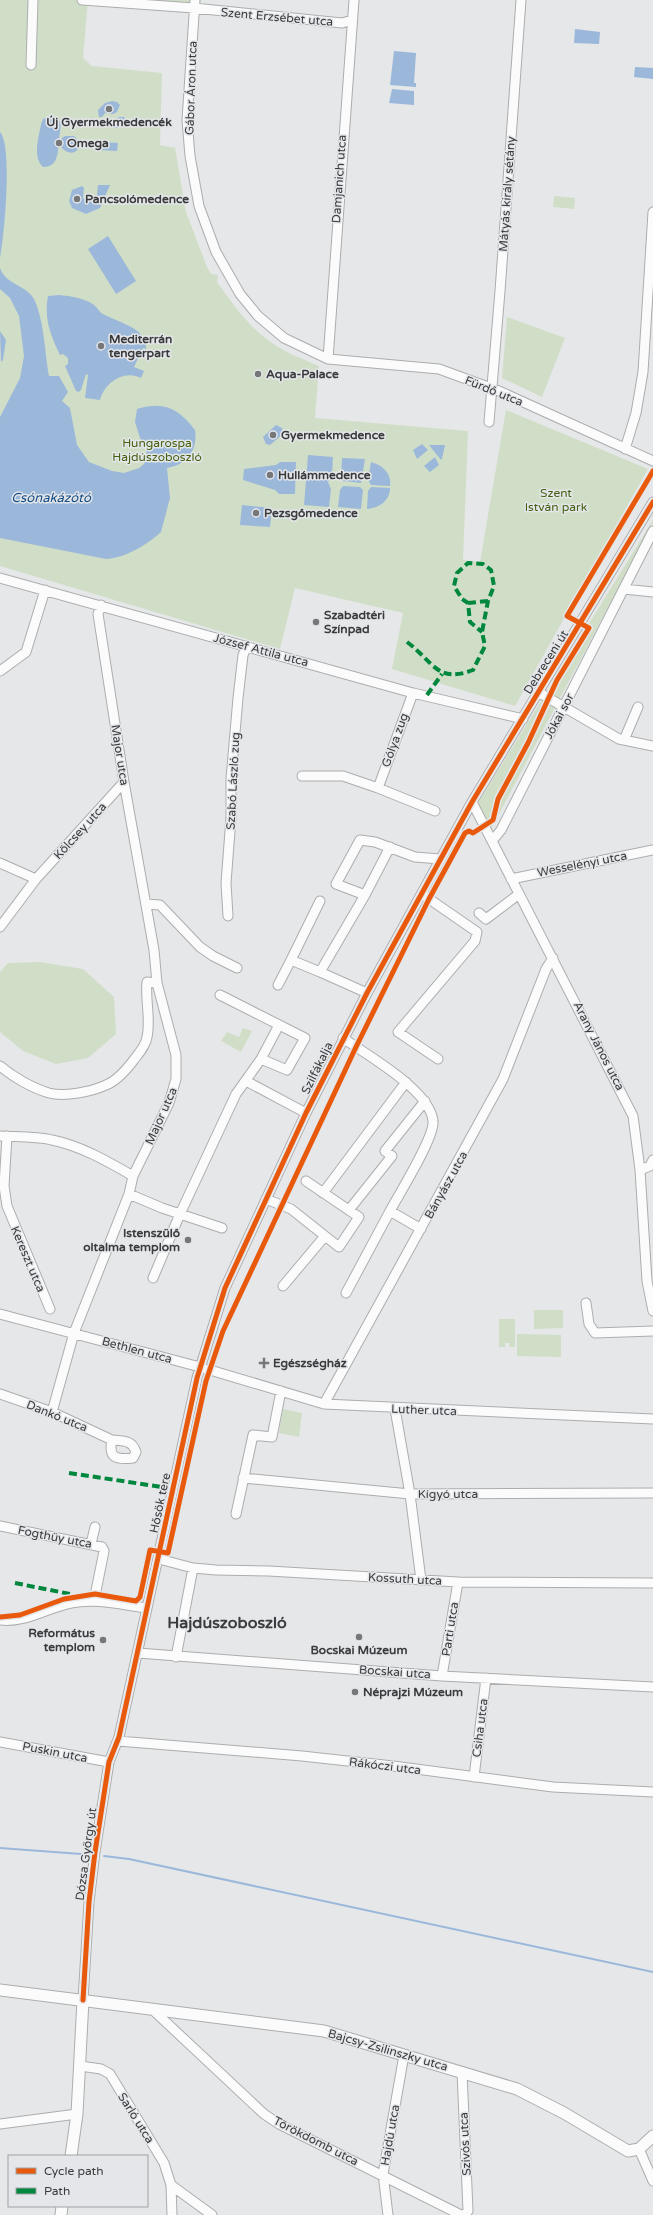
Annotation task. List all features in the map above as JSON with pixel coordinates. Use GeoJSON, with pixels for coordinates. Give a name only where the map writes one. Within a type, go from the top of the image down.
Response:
{"type":"FeatureCollection","features":[{"type":"Feature","properties":{"kind":"main road","name":"Bajcsy-Zsilinszky utca"},"geometry":{"type":"LineString","coordinates":[[0,1990],[83,2000],[154,2011],[324,2031],[517,2089],[537,2098],[628,2151],[639,2149]]}},
{"type":"Feature","properties":{"kind":"main road","name":"Dózsa György út"},"geometry":{"type":"LineString","coordinates":[[71,2155],[77,2114],[83,2000]]}},
{"type":"Feature","properties":{"kind":"main road"},"geometry":{"type":"LineString","coordinates":[[639,2149],[653,2136]]}},
{"type":"Feature","properties":{"kind":"street"},"geometry":{"type":"LineString","coordinates":[[31,65],[33,0]]}},
{"type":"Feature","properties":{"kind":"street","name":"Szent Erzsébet utca"},"geometry":{"type":"LineString","coordinates":[[82,0],[195,4],[342,23],[352,20]]}},
{"type":"Feature","properties":{"kind":"street","name":"Damjanich utca"},"geometry":{"type":"LineString","coordinates":[[328,359],[354,0]]}},
{"type":"Feature","properties":{"kind":"street","name":"Mátyás király sétány"},"geometry":{"type":"LineString","coordinates":[[492,388],[521,0]]}},
{"type":"Feature","properties":{"kind":"street","name":"Gábor Áron utca"},"geometry":{"type":"LineString","coordinates":[[195,4],[187,120],[190,156],[199,206],[214,246],[240,294],[258,316],[284,338],[328,359]]}},
{"type":"Feature","properties":{"kind":"street"},"geometry":{"type":"LineString","coordinates":[[625,448],[636,412],[643,372],[653,212]]}},
{"type":"Feature","properties":{"kind":"street","name":"Fürdő utca"},"geometry":{"type":"LineString","coordinates":[[328,359],[430,367],[492,388],[652,461]]}},
{"type":"Feature","properties":{"kind":"street"},"geometry":{"type":"LineString","coordinates":[[489,422],[492,388]]}},
{"type":"Feature","properties":{"kind":"street","name":"Debreceni út"},"geometry":{"type":"LineString","coordinates":[[479,791],[653,502]]}},
{"type":"Feature","properties":{"kind":"street","name":"Jókai sor"},"geometry":{"type":"LineString","coordinates":[[492,841],[498,836],[653,532]]}},
{"type":"Feature","properties":{"kind":"street","name":"József Attila utca"},"geometry":{"type":"LineString","coordinates":[[0,578],[413,692],[523,719]]}},
{"type":"Feature","properties":{"kind":"street"},"geometry":{"type":"LineString","coordinates":[[624,589],[653,592]]}},
{"type":"Feature","properties":{"kind":"street"},"geometry":{"type":"LineString","coordinates":[[0,671],[26,652],[45,590]]}},
{"type":"Feature","properties":{"kind":"street","name":"Major utca"},"geometry":{"type":"LineString","coordinates":[[74,1334],[129,1194],[133,1176],[169,1102],[176,1079],[176,1055],[157,983],[146,904],[124,782],[98,614],[101,605]]}},
{"type":"Feature","properties":{"kind":"street","name":"Szabó László zug"},"geometry":{"type":"LineString","coordinates":[[228,916],[226,883],[231,818],[231,779],[243,655],[247,646]]}},
{"type":"Feature","properties":{"kind":"street","name":"Gólya zug"},"geometry":{"type":"LineString","coordinates":[[378,788],[413,692]]}},
{"type":"Feature","properties":{"kind":"street"},"geometry":{"type":"LineString","coordinates":[[538,692],[563,708],[624,740],[653,746]]}},
{"type":"Feature","properties":{"kind":"street"},"geometry":{"type":"LineString","coordinates":[[624,740],[638,707]]}},
{"type":"Feature","properties":{"kind":"street"},"geometry":{"type":"LineString","coordinates":[[302,776],[343,776],[378,788],[435,811]]}},
{"type":"Feature","properties":{"kind":"street","name":"Kölcsey utca"},"geometry":{"type":"LineString","coordinates":[[0,926],[36,879],[124,782]]}},
{"type":"Feature","properties":{"kind":"street","name":"Szilfákalja"},"geometry":{"type":"LineString","coordinates":[[200,1367],[225,1288],[306,1113],[367,993],[479,791]]}},
{"type":"Feature","properties":{"kind":"street","name":"Arany János utca"},"geometry":{"type":"LineString","coordinates":[[472,802],[629,1105],[636,1127],[647,1281],[653,1311]]}},
{"type":"Feature","properties":{"kind":"street"},"geometry":{"type":"LineString","coordinates":[[365,895],[336,884],[360,840],[390,847],[416,857],[440,859]]}},
{"type":"Feature","properties":{"kind":"street"},"geometry":{"type":"LineString","coordinates":[[320,972],[365,895],[390,847]]}},
{"type":"Feature","properties":{"kind":"street","name":"Wesselényi utca"},"geometry":{"type":"LineString","coordinates":[[511,879],[653,850]]}},
{"type":"Feature","properties":{"kind":"street"},"geometry":{"type":"LineString","coordinates":[[0,863],[36,879]]}},
{"type":"Feature","properties":{"kind":"street"},"geometry":{"type":"LineString","coordinates":[[422,894],[477,932],[474,941],[398,1032],[438,1059]]}},
{"type":"Feature","properties":{"kind":"street"},"geometry":{"type":"LineString","coordinates":[[478,913],[486,919],[519,894]]}},
{"type":"Feature","properties":{"kind":"street"},"geometry":{"type":"LineString","coordinates":[[278,985],[320,901]]}},
{"type":"Feature","properties":{"kind":"street"},"geometry":{"type":"LineString","coordinates":[[146,904],[160,904],[200,947],[213,956],[237,968]]}},
{"type":"Feature","properties":{"kind":"street","name":"Bányász utca"},"geometry":{"type":"LineString","coordinates":[[324,1404],[503,1079],[546,969],[553,958]]}},
{"type":"Feature","properties":{"kind":"street"},"geometry":{"type":"LineString","coordinates":[[291,960],[367,993]]}},
{"type":"Feature","properties":{"kind":"street"},"geometry":{"type":"LineString","coordinates":[[0,1066],[23,1081],[49,1093],[63,1094],[106,1085],[126,1070],[142,1049],[147,1038],[146,993],[148,982],[157,983]]}},
{"type":"Feature","properties":{"kind":"street"},"geometry":{"type":"LineString","coordinates":[[220,995],[305,1038],[287,1070],[261,1059]]}},
{"type":"Feature","properties":{"kind":"street"},"geometry":{"type":"LineString","coordinates":[[153,1278],[180,1214],[236,1094],[261,1059],[279,1026]]}},
{"type":"Feature","properties":{"kind":"street"},"geometry":{"type":"LineString","coordinates":[[343,1038],[406,1082],[425,1101],[434,1121],[429,1138],[346,1293]]}},
{"type":"Feature","properties":{"kind":"street"},"geometry":{"type":"LineString","coordinates":[[246,1081],[306,1113]]}},
{"type":"Feature","properties":{"kind":"street"},"geometry":{"type":"LineString","coordinates":[[324,1193],[406,1082]]}},
{"type":"Feature","properties":{"kind":"street"},"geometry":{"type":"LineString","coordinates":[[349,1210],[392,1156],[385,1151],[425,1101]]}},
{"type":"Feature","properties":{"kind":"street"},"geometry":{"type":"LineString","coordinates":[[4,1136],[42,1138],[62,1142],[98,1156],[133,1176]]}},
{"type":"Feature","properties":{"kind":"street","name":"Kereszt utca"},"geometry":{"type":"LineString","coordinates":[[4,1136],[2,1187],[11,1217],[50,1309]]}},
{"type":"Feature","properties":{"kind":"street"},"geometry":{"type":"LineString","coordinates":[[640,1170],[650,1166],[653,1160]]}},
{"type":"Feature","properties":{"kind":"street"},"geometry":{"type":"LineString","coordinates":[[266,1199],[290,1209],[340,1247],[359,1217],[306,1181]]}},
{"type":"Feature","properties":{"kind":"street"},"geometry":{"type":"LineString","coordinates":[[129,1194],[180,1214],[222,1228]]}},
{"type":"Feature","properties":{"kind":"street"},"geometry":{"type":"LineString","coordinates":[[390,1211],[421,1229]]}},
{"type":"Feature","properties":{"kind":"street"},"geometry":{"type":"LineString","coordinates":[[283,1286],[325,1236]]}},
{"type":"Feature","properties":{"kind":"street"},"geometry":{"type":"LineString","coordinates":[[586,1303],[589,1324],[595,1333],[653,1331]]}},
{"type":"Feature","properties":{"kind":"street","name":"Bethlen utca"},"geometry":{"type":"LineString","coordinates":[[0,1314],[200,1367]]}},
{"type":"Feature","properties":{"kind":"street"},"geometry":{"type":"LineString","coordinates":[[52,1412],[74,1334]]}},
{"type":"Feature","properties":{"kind":"street","name":"Luther utca"},"geometry":{"type":"LineString","coordinates":[[200,1367],[324,1404],[395,1409],[653,1419]]}},
{"type":"Feature","properties":{"kind":"street","name":"Hősök tere"},"geometry":{"type":"LineString","coordinates":[[118,1739],[159,1559],[200,1367]]}},
{"type":"Feature","properties":{"kind":"street"},"geometry":{"type":"LineString","coordinates":[[236,1514],[253,1434],[272,1437],[281,1390]]}},
{"type":"Feature","properties":{"kind":"street","name":"Dankó utca"},"geometry":{"type":"LineString","coordinates":[[0,1394],[52,1412],[112,1440]]}},
{"type":"Feature","properties":{"kind":"street"},"geometry":{"type":"LineString","coordinates":[[395,1409],[410,1494],[421,1580]]}},
{"type":"Feature","properties":{"kind":"street","name":"Kígyó utca"},"geometry":{"type":"LineString","coordinates":[[244,1478],[410,1494],[653,1493]]}},
{"type":"Feature","properties":{"kind":"street","name":"Fogthüy utca"},"geometry":{"type":"LineString","coordinates":[[0,1526],[102,1547],[104,1551],[94,1601]]}},
{"type":"Feature","properties":{"kind":"street"},"geometry":{"type":"LineString","coordinates":[[90,1544],[95,1528]]}},
{"type":"Feature","properties":{"kind":"street","name":"Kossuth utca"},"geometry":{"type":"LineString","coordinates":[[159,1559],[193,1568],[458,1582],[653,1583]]}},
{"type":"Feature","properties":{"kind":"street"},"geometry":{"type":"LineString","coordinates":[[176,1657],[193,1568]]}},
{"type":"Feature","properties":{"kind":"street","name":"Parti utca"},"geometry":{"type":"LineString","coordinates":[[442,1676],[458,1582]]}},
{"type":"Feature","properties":{"kind":"street"},"geometry":{"type":"LineString","coordinates":[[3,1620],[22,1620],[70,1603],[94,1601],[147,1608]]}},
{"type":"Feature","properties":{"kind":"street","name":"Bocskai utca"},"geometry":{"type":"LineString","coordinates":[[138,1653],[442,1676],[653,1687]]}},
{"type":"Feature","properties":{"kind":"street","name":"Csiha utca"},"geometry":{"type":"LineString","coordinates":[[474,1778],[486,1678]]}},
{"type":"Feature","properties":{"kind":"street","name":"Dózsa György út"},"geometry":{"type":"LineString","coordinates":[[83,2000],[89,1902],[109,1762],[118,1739]]}},
{"type":"Feature","properties":{"kind":"street","name":"Rákóczi utca"},"geometry":{"type":"LineString","coordinates":[[118,1739],[393,1766],[474,1778],[553,1787],[653,1792]]}},
{"type":"Feature","properties":{"kind":"street","name":"Puskin utca"},"geometry":{"type":"LineString","coordinates":[[0,1742],[109,1762]]}},
{"type":"Feature","properties":{"kind":"street","name":"Törökdomb utca"},"geometry":{"type":"LineString","coordinates":[[154,2011],[264,2114],[279,2124],[383,2174],[461,2215]]}},
{"type":"Feature","properties":{"kind":"street","name":"Hajdú utca"},"geometry":{"type":"LineString","coordinates":[[388,2215],[383,2174],[404,2055]]}},
{"type":"Feature","properties":{"kind":"street","name":"Sarló utca"},"geometry":{"type":"LineString","coordinates":[[80,2066],[101,2069],[110,2074],[164,2162],[170,2185],[172,2215]]}},
{"type":"Feature","properties":{"kind":"street","name":"Szívós utca"},"geometry":{"type":"LineString","coordinates":[[462,2072],[468,2211],[464,2215]]}},
{"type":"Feature","properties":{"kind":"street"},"geometry":{"type":"LineString","coordinates":[[0,2124],[77,2114]]}},
{"type":"Feature","properties":{"kind":"street"},"geometry":{"type":"LineString","coordinates":[[639,2149],[653,2181]]}},
{"type":"Feature","properties":{"kind":"street"},"geometry":{"type":"LineString","coordinates":[[170,2185],[212,2215]]}},
{"type":"Feature","properties":{"kind":"green space","name":"Hungarospa Hajdúszoboszló"},"geometry":{"type":"Polygon","coordinates":[[[0,0],[88,0],[83,58],[92,66],[162,73],[160,145],[175,148],[186,212],[207,267],[211,274],[218,275],[217,282],[242,315],[256,330],[283,350],[319,366],[315,418],[468,431],[463,560],[480,562],[506,410],[648,469],[515,706],[392,669],[403,613],[295,588],[280,649],[0,566],[0,0]]]}},
{"type":"Feature","properties":{"kind":"green space"},"geometry":{"type":"Polygon","coordinates":[[[88,0],[201,0],[200,10],[88,0]]]}},
{"type":"Feature","properties":{"kind":"green space"},"geometry":{"type":"Polygon","coordinates":[[[554,196],[575,198],[574,209],[553,207],[554,196]]]}},
{"type":"Feature","properties":{"kind":"green space"},"geometry":{"type":"Polygon","coordinates":[[[507,317],[565,338],[542,397],[502,378],[507,317]]]}},
{"type":"Feature","properties":{"kind":"green space"},"geometry":{"type":"Polygon","coordinates":[[[653,520],[653,522],[491,829],[478,803],[653,520]]]}},
{"type":"Feature","properties":{"kind":"green space"},"geometry":{"type":"Polygon","coordinates":[[[40,962],[83,969],[114,997],[116,1034],[88,1058],[56,1064],[23,1051],[0,1032],[0,972],[8,963],[40,962]]]}},
{"type":"Feature","properties":{"kind":"green space"},"geometry":{"type":"Polygon","coordinates":[[[243,1028],[252,1031],[241,1052],[221,1041],[227,1032],[239,1037],[243,1028]]]}},
{"type":"Feature","properties":{"kind":"green space"},"geometry":{"type":"Polygon","coordinates":[[[534,1310],[563,1310],[563,1328],[534,1329],[534,1310]]]}},
{"type":"Feature","properties":{"kind":"green space"},"geometry":{"type":"Polygon","coordinates":[[[499,1319],[515,1319],[515,1347],[510,1347],[509,1343],[505,1343],[505,1347],[499,1347],[499,1319]]]}},
{"type":"Feature","properties":{"kind":"green space"},"geometry":{"type":"Polygon","coordinates":[[[517,1334],[561,1335],[561,1357],[517,1356],[517,1334]]]}},
{"type":"Feature","properties":{"kind":"green space"},"geometry":{"type":"Polygon","coordinates":[[[283,1409],[302,1413],[299,1437],[279,1433],[283,1409]]]}},
{"type":"Feature","properties":{"kind":"water"},"geometry":{"type":"Polygon","coordinates":[[[575,29],[600,32],[599,44],[574,43],[575,29]]]}},
{"type":"Feature","properties":{"kind":"water"},"geometry":{"type":"Polygon","coordinates":[[[394,51],[416,53],[414,83],[416,83],[416,87],[390,85],[394,51]]]}},
{"type":"Feature","properties":{"kind":"water"},"geometry":{"type":"Polygon","coordinates":[[[635,67],[653,68],[653,79],[634,77],[635,67]]]}},
{"type":"Feature","properties":{"kind":"water"},"geometry":{"type":"Polygon","coordinates":[[[392,89],[414,91],[414,105],[389,103],[392,89]]]}},
{"type":"Feature","properties":{"kind":"water","name":"Új Gyermekmedencék"},"geometry":{"type":"Polygon","coordinates":[[[112,101],[117,102],[120,105],[117,112],[113,114],[105,113],[102,117],[99,117],[98,110],[105,103],[112,101]]]}},
{"type":"Feature","properties":{"kind":"water","name":"Omega"},"geometry":{"type":"Polygon","coordinates":[[[51,116],[56,117],[61,123],[59,140],[65,136],[74,136],[79,144],[77,151],[74,152],[64,150],[59,145],[57,157],[54,163],[48,167],[43,167],[38,158],[38,141],[43,119],[51,116]]]}},
{"type":"Feature","properties":{"kind":"water","name":"Új Gyermekmedencék"},"geometry":{"type":"Polygon","coordinates":[[[119,117],[124,117],[125,119],[122,126],[117,128],[108,126],[119,117]]]}},
{"type":"Feature","properties":{"kind":"water"},"geometry":{"type":"Polygon","coordinates":[[[0,132],[4,141],[7,173],[4,232],[0,258],[0,132]]]}},
{"type":"Feature","properties":{"kind":"water"},"geometry":{"type":"Polygon","coordinates":[[[100,142],[118,143],[117,151],[99,150],[100,142]]]}},
{"type":"Feature","properties":{"kind":"water","name":"Pancsolómedence"},"geometry":{"type":"Polygon","coordinates":[[[98,185],[110,185],[100,208],[86,214],[72,208],[69,201],[72,190],[82,186],[84,188],[83,198],[89,201],[97,195],[98,185]]]}},
{"type":"Feature","properties":{"kind":"water"},"geometry":{"type":"Polygon","coordinates":[[[108,236],[136,281],[116,294],[88,249],[108,236]]]}},
{"type":"Feature","properties":{"kind":"water","name":"Csónakázótó"},"geometry":{"type":"Polygon","coordinates":[[[0,268],[6,278],[26,290],[34,299],[42,326],[49,376],[59,376],[68,392],[62,401],[70,408],[77,445],[89,462],[112,471],[124,473],[139,468],[144,464],[147,456],[146,448],[140,438],[135,422],[137,409],[155,406],[170,408],[183,416],[195,430],[195,444],[190,455],[180,464],[167,468],[170,498],[161,532],[149,542],[135,550],[121,556],[106,559],[0,538],[0,417],[20,378],[24,356],[19,316],[10,298],[0,289],[0,268]]]}},
{"type":"Feature","properties":{"kind":"water","name":"Mediterrán tengerpart"},"geometry":{"type":"Polygon","coordinates":[[[59,295],[86,301],[95,306],[102,313],[137,331],[142,336],[146,349],[143,348],[134,367],[144,371],[141,378],[128,375],[115,380],[102,394],[100,400],[85,398],[88,375],[86,374],[81,390],[79,392],[76,391],[65,366],[68,364],[68,358],[63,354],[60,355],[53,340],[47,319],[48,296],[59,295]]]}},
{"type":"Feature","properties":{"kind":"water"},"geometry":{"type":"Polygon","coordinates":[[[0,331],[6,340],[3,360],[1,362],[0,331]]]}},
{"type":"Feature","properties":{"kind":"water","name":"Gyermekmedence"},"geometry":{"type":"Polygon","coordinates":[[[276,425],[282,428],[283,434],[270,445],[266,444],[263,437],[276,425]]]}},
{"type":"Feature","properties":{"kind":"water"},"geometry":{"type":"Polygon","coordinates":[[[422,444],[428,450],[417,459],[413,450],[422,444]]]}},
{"type":"Feature","properties":{"kind":"water"},"geometry":{"type":"Polygon","coordinates":[[[429,445],[445,445],[441,460],[429,445]]]}},
{"type":"Feature","properties":{"kind":"water"},"geometry":{"type":"Polygon","coordinates":[[[308,455],[333,457],[332,476],[328,482],[331,489],[329,507],[304,505],[308,455]]]}},
{"type":"Feature","properties":{"kind":"water"},"geometry":{"type":"Polygon","coordinates":[[[435,457],[439,465],[430,472],[424,466],[435,457]]]}},
{"type":"Feature","properties":{"kind":"water"},"geometry":{"type":"Polygon","coordinates":[[[342,458],[365,459],[361,483],[343,481],[341,477],[342,458]]]}},
{"type":"Feature","properties":{"kind":"water","name":"Hullámmedence"},"geometry":{"type":"Polygon","coordinates":[[[280,462],[296,462],[295,494],[279,494],[275,490],[243,480],[244,469],[276,465],[280,462]]]}},
{"type":"Feature","properties":{"kind":"water"},"geometry":{"type":"Polygon","coordinates":[[[371,462],[379,465],[388,473],[390,486],[371,485],[368,480],[371,462]]]}},
{"type":"Feature","properties":{"kind":"water"},"geometry":{"type":"Polygon","coordinates":[[[343,486],[360,487],[363,490],[361,509],[338,507],[340,490],[343,486]]]}},
{"type":"Feature","properties":{"kind":"water"},"geometry":{"type":"Polygon","coordinates":[[[371,487],[390,488],[390,493],[383,503],[376,507],[367,509],[368,491],[371,487]]]}},
{"type":"Feature","properties":{"kind":"water","name":"Pezsgőmedence"},"geometry":{"type":"Polygon","coordinates":[[[242,505],[272,508],[270,527],[240,525],[242,505]]]}},
{"type":"Feature","properties":{"kind":"waterway"},"geometry":{"type":"LineString","coordinates":[[0,1848],[81,1854]]}},
{"type":"Feature","properties":{"kind":"waterway"},"geometry":{"type":"LineString","coordinates":[[104,1856],[129,1859],[653,1972]]}},
{"type":"Feature","properties":{"kind":"marked path"},"geometry":{"type":"LineString","coordinates":[[407,642],[443,673],[461,674],[473,670],[485,646],[482,632],[488,601],[494,586],[491,570],[483,564],[468,563],[457,573],[454,586],[462,599],[468,603],[470,622],[482,632]]}},
{"type":"Feature","properties":{"kind":"marked path"},"geometry":{"type":"LineString","coordinates":[[468,603],[488,601]]}},
{"type":"Feature","properties":{"kind":"marked path"},"geometry":{"type":"LineString","coordinates":[[427,695],[442,674]]}},
{"type":"Feature","properties":{"kind":"marked path"},"geometry":{"type":"LineString","coordinates":[[69,1473],[162,1487]]}},
{"type":"Feature","properties":{"kind":"marked path"},"geometry":{"type":"LineString","coordinates":[[15,1583],[70,1594],[72,1598]]}},
{"type":"Feature","properties":{"kind":"cycle path"},"geometry":{"type":"LineString","coordinates":[[0,1617],[20,1615],[64,1599],[95,1594],[136,1601],[140,1597],[150,1550],[168,1553],[206,1381],[223,1331],[356,1047],[429,899],[465,833],[469,831],[473,833],[493,820],[498,799],[528,743],[557,680],[589,628],[567,616],[653,471]]}},
{"type":"Feature","properties":{"kind":"cycle path"},"geometry":{"type":"LineString","coordinates":[[83,2000],[89,1902],[109,1762],[119,1737],[197,1378],[225,1288],[306,1113],[367,993],[472,802],[653,502]]}},
{"type":"Feature","properties":{"kind":"place","name":"Új Gyermekmedencék"},"geometry":{"type":"Point","coordinates":[109,109]}},
{"type":"Feature","properties":{"kind":"place","name":"Omega"},"geometry":{"type":"Point","coordinates":[59,143]}},
{"type":"Feature","properties":{"kind":"place","name":"Pancsolómedence"},"geometry":{"type":"Point","coordinates":[77,199]}},
{"type":"Feature","properties":{"kind":"place","name":"Mediterrán tengerpart"},"geometry":{"type":"Point","coordinates":[101,346]}},
{"type":"Feature","properties":{"kind":"place","name":"Aqua-Palace"},"geometry":{"type":"Point","coordinates":[258,374]}},
{"type":"Feature","properties":{"kind":"place","name":"Gyermekmedence"},"geometry":{"type":"Point","coordinates":[273,435]}},
{"type":"Feature","properties":{"kind":"place","name":"Hullámmedence"},"geometry":{"type":"Point","coordinates":[270,475]}},
{"type":"Feature","properties":{"kind":"place","name":"Pezsgőmedence"},"geometry":{"type":"Point","coordinates":[256,513]}},
{"type":"Feature","properties":{"kind":"place","name":"Szabadtéri Színpad"},"geometry":{"type":"Point","coordinates":[316,622]}},
{"type":"Feature","properties":{"kind":"place","name":"Istenszülő oltalma templom"},"geometry":{"type":"Point","coordinates":[188,1240]}},
{"type":"Feature","properties":{"kind":"place","name":"Egészségház"},"geometry":{"type":"Point","coordinates":[264,1363]}},
{"type":"Feature","properties":{"kind":"place","name":"Bocskai Múzeum"},"geometry":{"type":"Point","coordinates":[359,1637]}},
{"type":"Feature","properties":{"kind":"place","name":"Református templom"},"geometry":{"type":"Point","coordinates":[103,1640]}},
{"type":"Feature","properties":{"kind":"place","name":"Néprajzi Múzeum"},"geometry":{"type":"Point","coordinates":[355,1692]}},
{"type":"Feature","properties":{"kind":"district","name":"Hajdúszoboszló"},"geometry":{"type":"Point","coordinates":[227,1622]}},
{"type":"Feature","properties":{"kind":"park label","name":"Szent István park"},"geometry":{"type":"Point","coordinates":[556,500]}}]}
